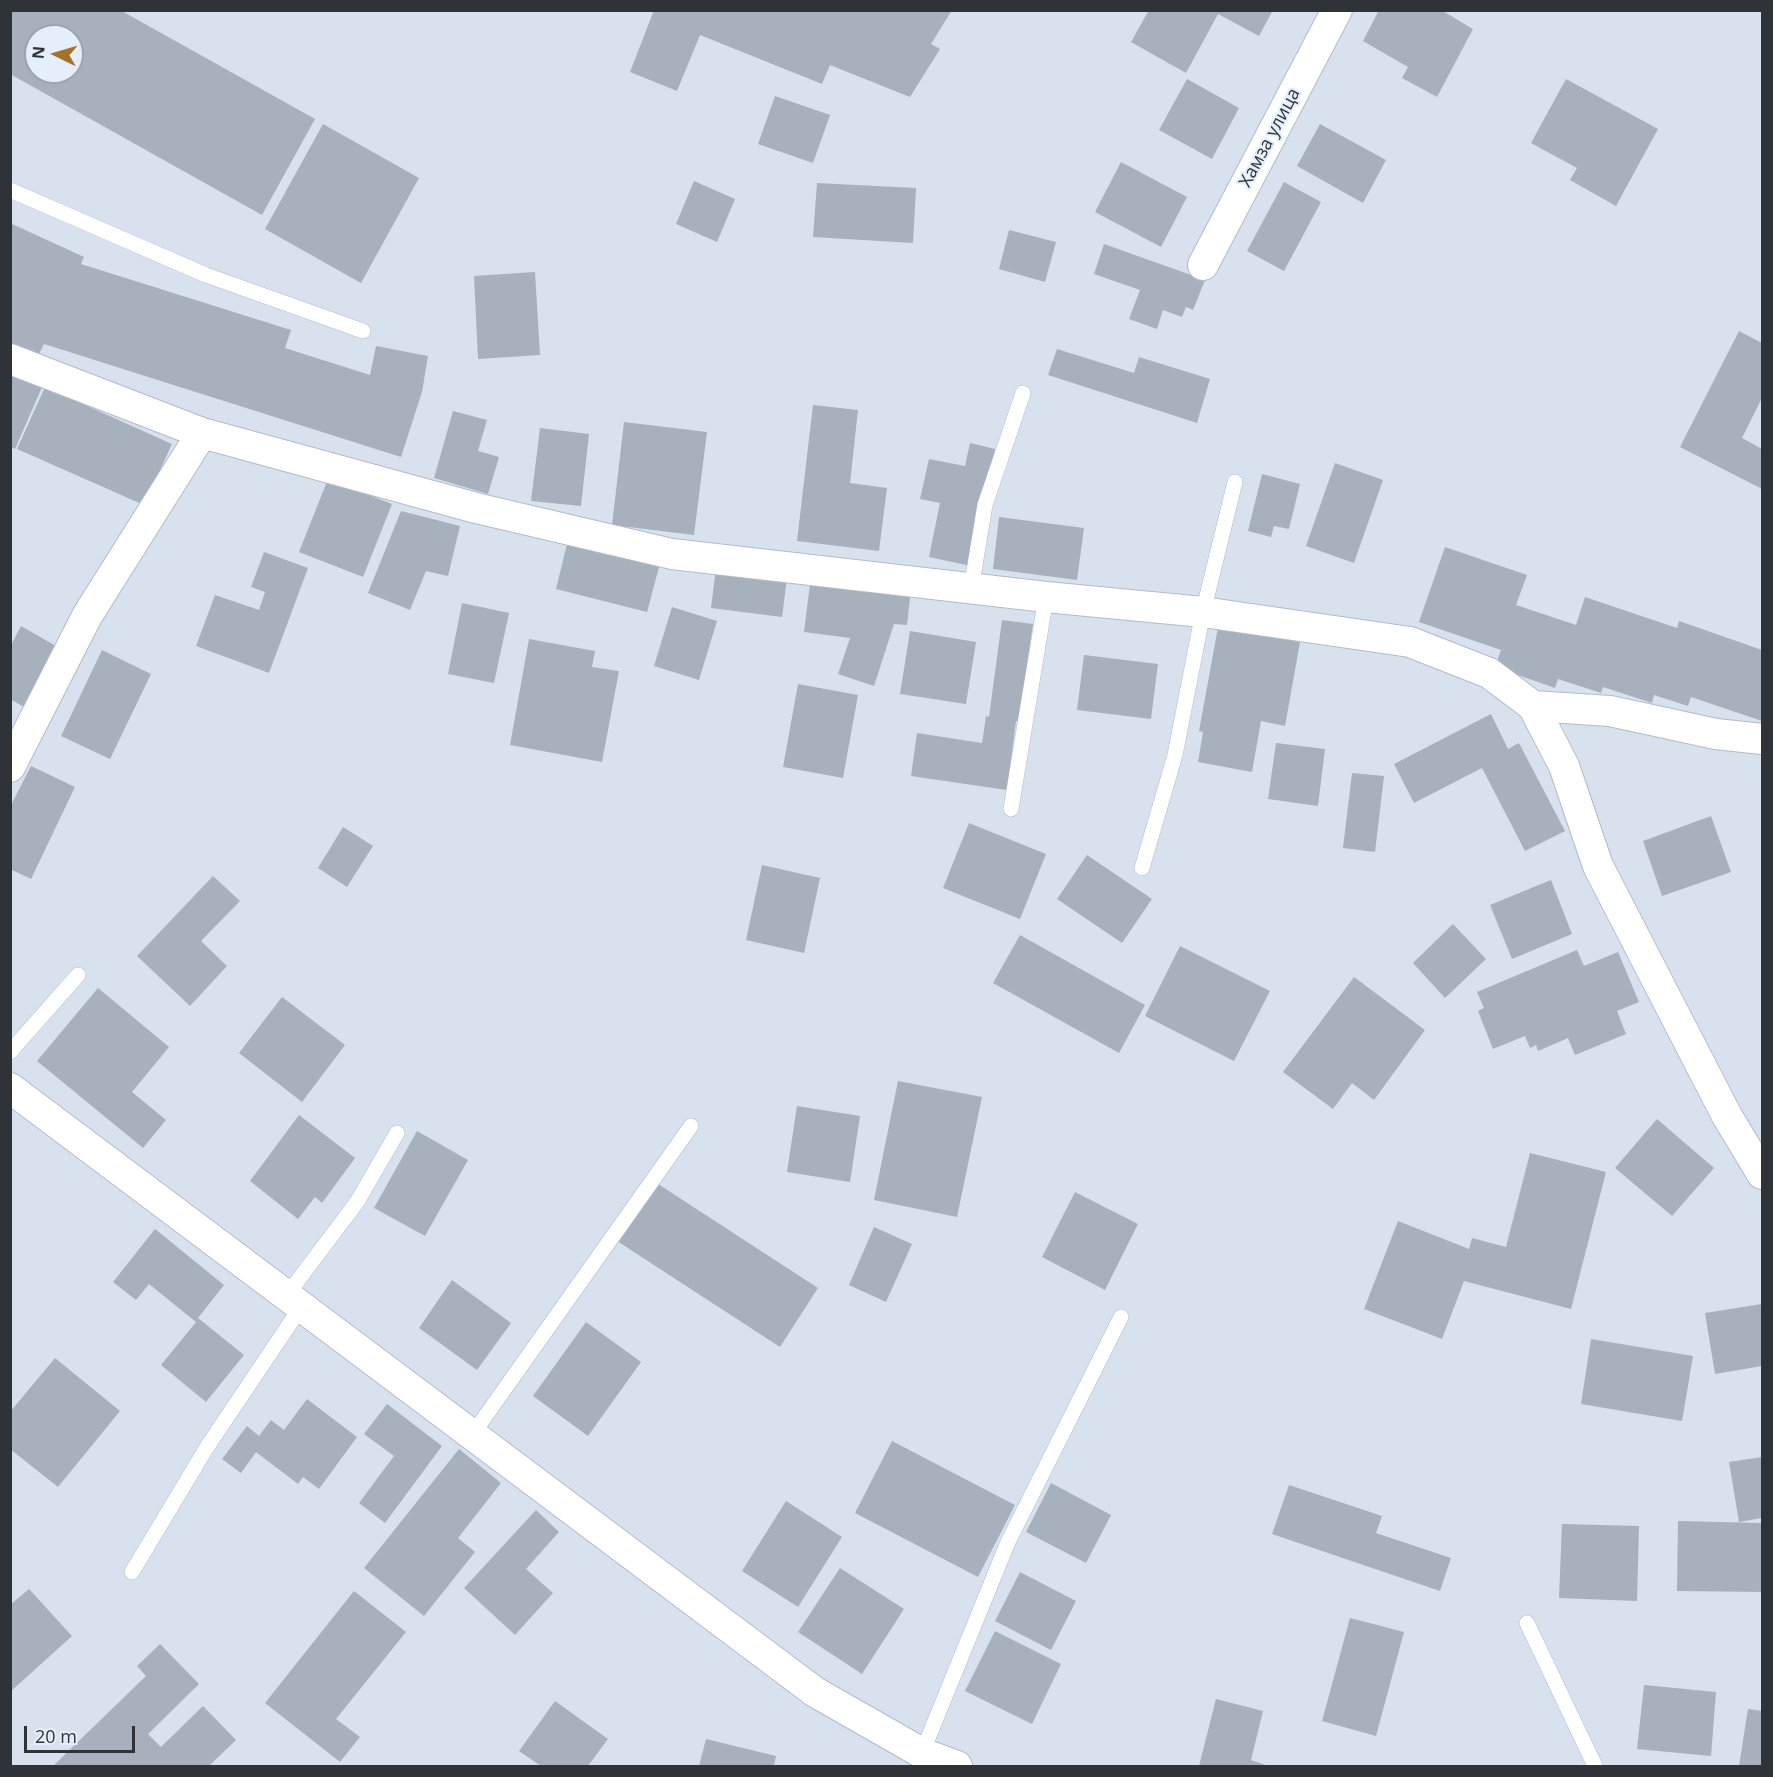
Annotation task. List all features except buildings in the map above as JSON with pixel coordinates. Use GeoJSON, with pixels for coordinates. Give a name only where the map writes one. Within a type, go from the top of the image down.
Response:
{"type":"FeatureCollection","features":[{"type":"Feature","properties":{"kind":"street","name":"Хамза улица"},"geometry":{"type":"LineString","coordinates":[[1203,265],[1337,10]]}},
{"type":"Feature","properties":{"kind":"street"},"geometry":{"type":"LineString","coordinates":[[10,359],[202,433],[476,508],[672,554],[971,589],[1203,612],[1410,642],[1489,674],[1533,706],[1564,766],[1598,866],[1727,1116],[1762,1174]]}},
{"type":"Feature","properties":{"kind":"street"},"geometry":{"type":"LineString","coordinates":[[10,767],[87,616],[202,433]]}},
{"type":"Feature","properties":{"kind":"street"},"geometry":{"type":"LineString","coordinates":[[1533,706],[1610,711],[1716,734],[1762,739]]}},
{"type":"Feature","properties":{"kind":"street"},"geometry":{"type":"LineString","coordinates":[[10,1088],[815,1692],[922,1753],[957,1767]]}},
{"type":"Feature","properties":{"kind":"lane"},"geometry":{"type":"LineString","coordinates":[[10,190],[206,275],[363,331]]}},
{"type":"Feature","properties":{"kind":"lane"},"geometry":{"type":"LineString","coordinates":[[971,589],[985,505],[1023,393]]}},
{"type":"Feature","properties":{"kind":"lane"},"geometry":{"type":"LineString","coordinates":[[1142,868],[1175,755],[1203,612],[1234,482]]}},
{"type":"Feature","properties":{"kind":"lane"},"geometry":{"type":"LineString","coordinates":[[1011,809],[1046,597]]}},
{"type":"Feature","properties":{"kind":"lane"},"geometry":{"type":"LineString","coordinates":[[10,1052],[78,975]]}},
{"type":"Feature","properties":{"kind":"lane"},"geometry":{"type":"LineString","coordinates":[[472,1435],[691,1125]]}},
{"type":"Feature","properties":{"kind":"lane"},"geometry":{"type":"LineString","coordinates":[[132,1572],[397,1133]]}},
{"type":"Feature","properties":{"kind":"lane"},"geometry":{"type":"LineString","coordinates":[[922,1753],[1008,1542],[1121,1317]]}},
{"type":"Feature","properties":{"kind":"lane"},"geometry":{"type":"LineString","coordinates":[[1527,1623],[1595,1767]]}}]}
